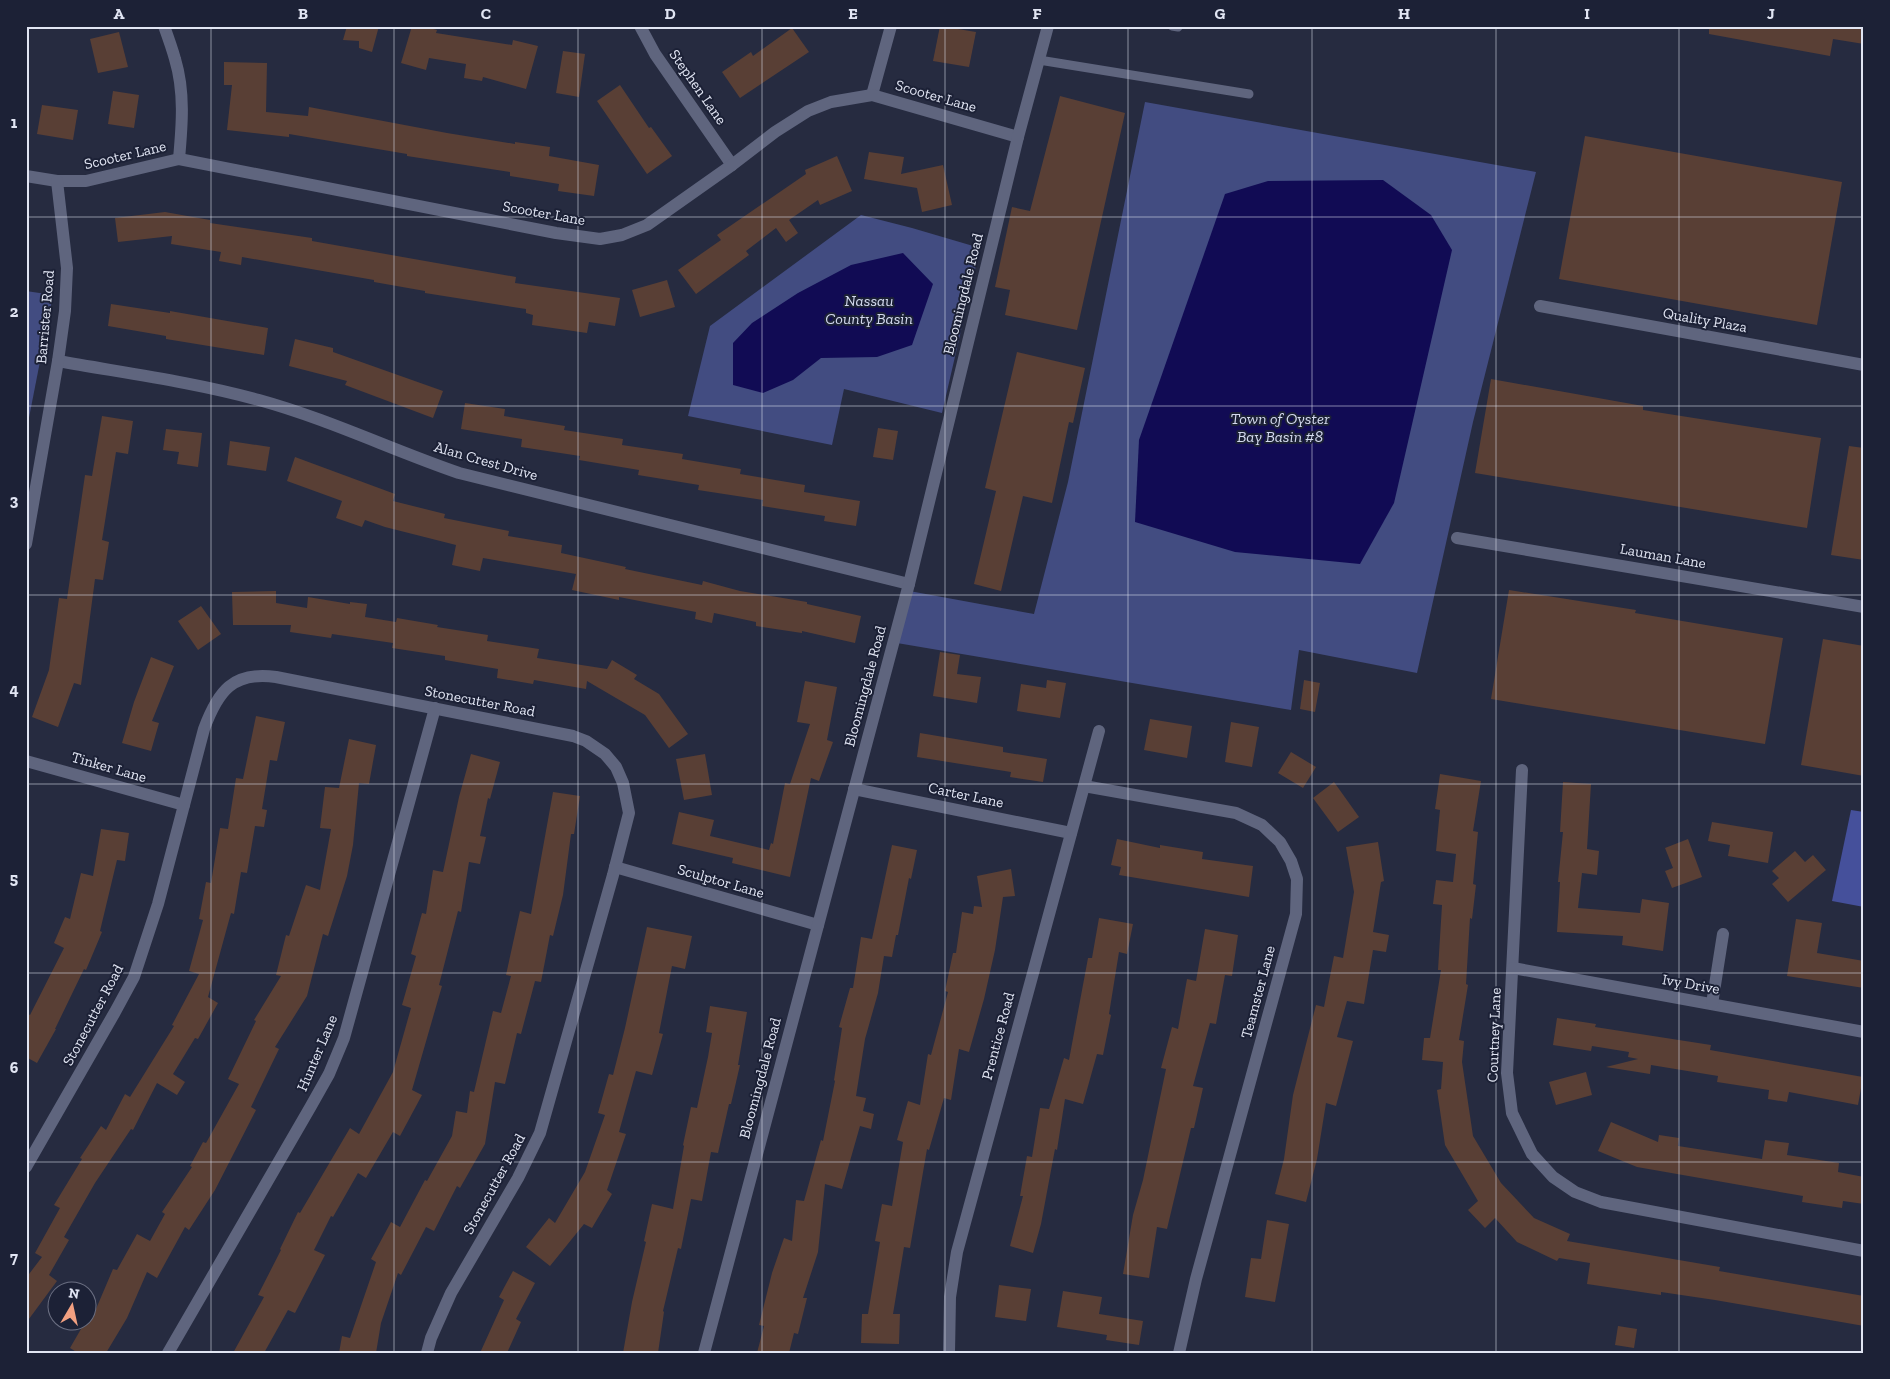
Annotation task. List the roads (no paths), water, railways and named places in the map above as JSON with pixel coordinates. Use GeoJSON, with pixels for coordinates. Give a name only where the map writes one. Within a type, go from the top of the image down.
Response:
{"type":"FeatureCollection","features":[{"type":"Feature","properties":{"kind":"street"},"geometry":{"type":"LineString","coordinates":[[164,26],[176,60],[180,83],[182,106],[179,159]]}},
{"type":"Feature","properties":{"kind":"street","name":"Stephen Lane"},"geometry":{"type":"LineString","coordinates":[[640,26],[655,54],[732,164]]}},
{"type":"Feature","properties":{"kind":"street"},"geometry":{"type":"LineString","coordinates":[[872,95],[890,26]]}},
{"type":"Feature","properties":{"kind":"street","name":"Bloomingdale Road"},"geometry":{"type":"LineString","coordinates":[[704,1353],[909,584],[1018,136],[1048,26]]}},
{"type":"Feature","properties":{"kind":"street","name":"Scooter Lane"},"geometry":{"type":"LineString","coordinates":[[26,176],[57,181],[86,181],[179,159],[556,233],[600,239],[622,235],[646,225],[775,132],[808,111],[831,102],[872,95],[1018,136]]}},
{"type":"Feature","properties":{"kind":"street","name":"Barrister Road"},"geometry":{"type":"LineString","coordinates":[[26,544],[65,311],[67,268],[57,181]]}},
{"type":"Feature","properties":{"kind":"street","name":"Quality Plaza"},"geometry":{"type":"LineString","coordinates":[[1540,306],[1864,364]]}},
{"type":"Feature","properties":{"kind":"street","name":"Alan Crest Drive"},"geometry":{"type":"LineString","coordinates":[[58,361],[230,392],[253,398],[327,422],[459,473],[909,584]]}},
{"type":"Feature","properties":{"kind":"street","name":"Lauman Lane"},"geometry":{"type":"LineString","coordinates":[[1457,538],[1864,607]]}},
{"type":"Feature","properties":{"kind":"street","name":"Stonecutter Road"},"geometry":{"type":"LineString","coordinates":[[26,1167],[134,977],[158,904],[211,709],[227,686],[238,680],[253,676],[276,677],[573,736],[586,741],[605,754],[616,767],[623,783],[629,813],[615,867],[540,1133],[518,1178],[451,1293],[427,1353]]}},
{"type":"Feature","properties":{"kind":"street","name":"Hunter Lane"},"geometry":{"type":"LineString","coordinates":[[168,1353],[329,1074],[344,1038],[435,708]]}},
{"type":"Feature","properties":{"kind":"street","name":"Prentice Road"},"geometry":{"type":"LineString","coordinates":[[951,1352],[950,1297],[956,1252],[1099,731]]}},
{"type":"Feature","properties":{"kind":"street","name":"Tinker Lane"},"geometry":{"type":"LineString","coordinates":[[26,761],[184,805]]}},
{"type":"Feature","properties":{"kind":"street","name":"Courtney Lane"},"geometry":{"type":"LineString","coordinates":[[1522,770],[1507,1073],[1512,1113],[1532,1154],[1553,1177],[1575,1192],[1601,1202],[1864,1251]]}},
{"type":"Feature","properties":{"kind":"street","name":"Teamster Lane"},"geometry":{"type":"LineString","coordinates":[[1084,786],[1236,813],[1262,826],[1280,842],[1291,861],[1297,879],[1296,914],[1196,1279],[1179,1353]]}},
{"type":"Feature","properties":{"kind":"street","name":"Carter Lane"},"geometry":{"type":"LineString","coordinates":[[854,789],[1071,833]]}},
{"type":"Feature","properties":{"kind":"street","name":"Sculptor Lane"},"geometry":{"type":"LineString","coordinates":[[615,867],[818,925]]}},
{"type":"Feature","properties":{"kind":"street"},"geometry":{"type":"LineString","coordinates":[[1712,1004],[1723,934]]}},
{"type":"Feature","properties":{"kind":"street","name":"Ivy Drive"},"geometry":{"type":"LineString","coordinates":[[1512,968],[1864,1032]]}},
{"type":"Feature","properties":{"kind":"lane"},"geometry":{"type":"LineString","coordinates":[[1039,60],[1248,94]]}},
{"type":"Feature","properties":{"kind":"water","name":"Town of Oyster Bay Basin #8"},"geometry":{"type":"Polygon","coordinates":[[[1383,180],[1431,215],[1452,250],[1394,503],[1360,564],[1235,552],[1135,522],[1139,440],[1225,194],[1268,181],[1383,180]]]}},
{"type":"Feature","properties":{"kind":"water","name":"Nassau County Basin"},"geometry":{"type":"Polygon","coordinates":[[[903,253],[933,284],[912,345],[877,357],[821,358],[793,380],[763,393],[733,385],[733,343],[752,323],[798,293],[851,265],[903,253]]]}}]}
